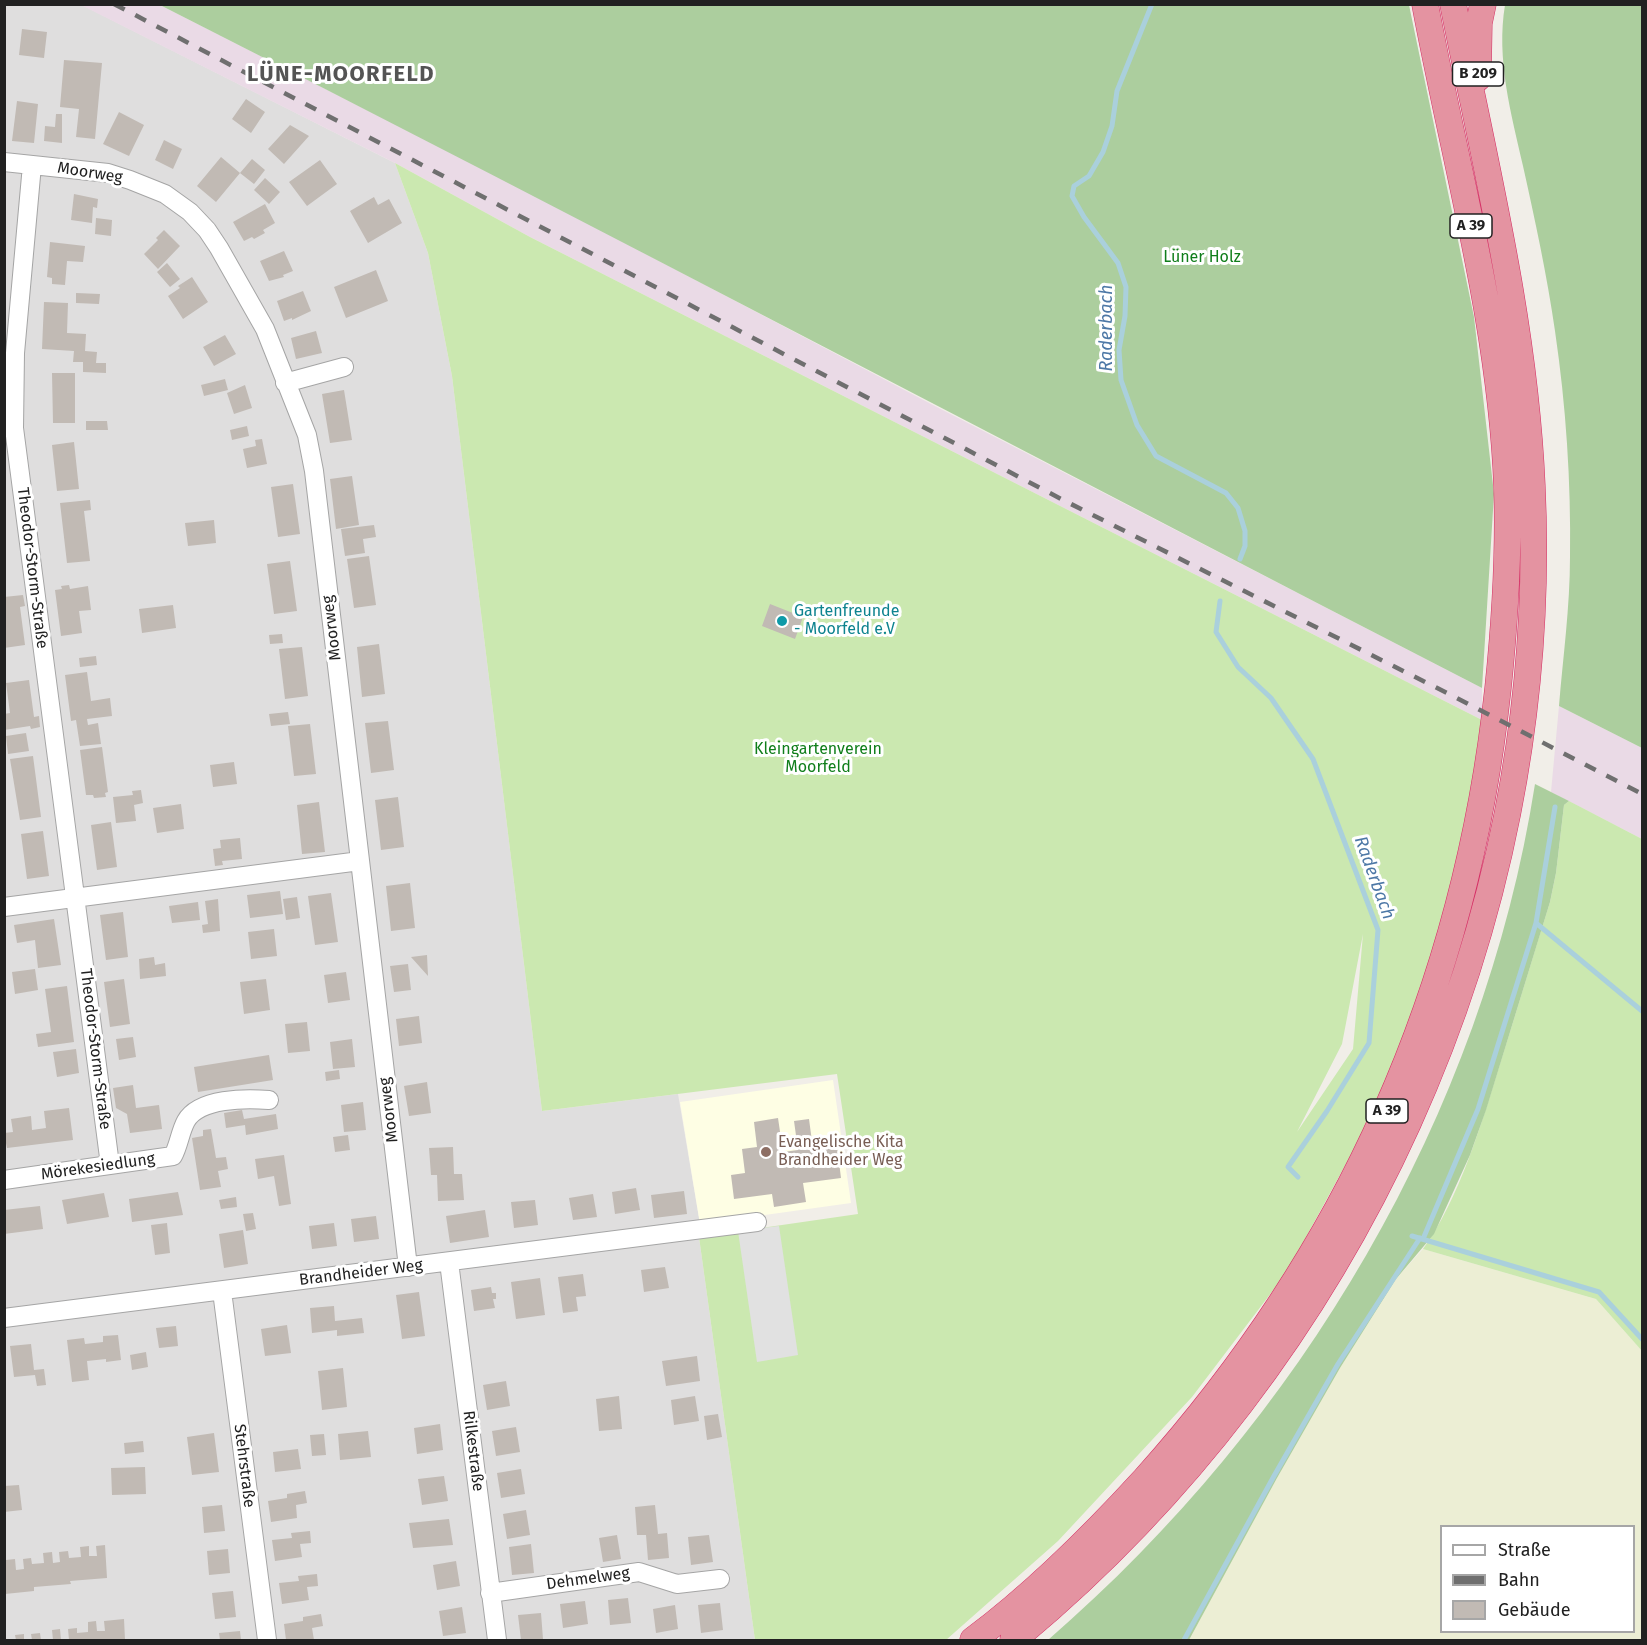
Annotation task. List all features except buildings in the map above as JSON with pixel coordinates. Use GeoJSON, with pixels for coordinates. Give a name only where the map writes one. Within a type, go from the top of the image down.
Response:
{"type":"FeatureCollection","features":[{"type":"Feature","properties":{"kind":"highway","name":"A 39"},"geometry":{"type":"LineString","coordinates":[[974,1641],[1021,1603],[1113,1514],[1222,1388],[1277,1308],[1346,1192],[1389,1107],[1424,1022],[1451,936],[1482,804],[1496,712],[1505,626],[1507,487],[1499,387],[1481,275],[1425,4]]}},
{"type":"Feature","properties":{"kind":"highway","name":"A 39"},"geometry":{"type":"LineString","coordinates":[[1013,1641],[1065,1596],[1131,1533],[1188,1470],[1242,1403],[1294,1331],[1344,1250],[1393,1158],[1432,1071],[1465,981],[1489,899],[1510,807],[1532,631],[1533,487],[1524,384],[1507,270],[1453,4]]}},
{"type":"Feature","properties":{"kind":"highway","name":"B 209"},"geometry":{"type":"LineString","coordinates":[[1481,144],[1478,80],[1479,23],[1483,4]]}},
{"type":"Feature","properties":{"kind":"street","name":"Moorweg"},"geometry":{"type":"LineString","coordinates":[[4,162],[108,173],[165,194],[190,212],[207,230],[266,330],[307,435],[314,471],[408,1267]]}},
{"type":"Feature","properties":{"kind":"street","name":"Theodor-Storm-Straße"},"geometry":{"type":"LineString","coordinates":[[32,165],[9,411],[110,1165]]}},
{"type":"Feature","properties":{"kind":"street"},"geometry":{"type":"LineString","coordinates":[[285,383],[344,367]]}},
{"type":"Feature","properties":{"kind":"street"},"geometry":{"type":"LineString","coordinates":[[4,907],[360,861]]}},
{"type":"Feature","properties":{"kind":"street","name":"Mörekesiedlung"},"geometry":{"type":"LineString","coordinates":[[4,1180],[173,1156],[186,1120],[204,1105],[250,1098],[269,1100]]}},
{"type":"Feature","properties":{"kind":"street","name":"Brandheider Weg"},"geometry":{"type":"LineString","coordinates":[[4,1318],[757,1222]]}},
{"type":"Feature","properties":{"kind":"street","name":"Rilkestraße"},"geometry":{"type":"LineString","coordinates":[[449,1262],[497,1641]]}},
{"type":"Feature","properties":{"kind":"street","name":"Stehrstraße"},"geometry":{"type":"LineString","coordinates":[[222,1291],[267,1641]]}},
{"type":"Feature","properties":{"kind":"street","name":"Dehmelweg"},"geometry":{"type":"LineString","coordinates":[[490,1593],[639,1572],[677,1584],[720,1579]]}},
{"type":"Feature","properties":{"kind":"shaded area"},"geometry":{"type":"Polygon","coordinates":[[[4,5],[82,5],[395,163],[428,253],[452,376],[542,1111],[678,1094],[700,1224],[699,1237],[755,1640],[5,1640],[4,5]]]}},
{"type":"Feature","properties":{"kind":"shaded area"},"geometry":{"type":"Polygon","coordinates":[[[81,5],[160,5],[521,188],[931,404],[1482,688],[1482,720],[530,237],[395,163],[81,5]]]}},
{"type":"Feature","properties":{"kind":"shaded area"},"geometry":{"type":"Polygon","coordinates":[[[1559,706],[1642,748],[1642,839],[1551,792],[1559,706]]]}},
{"type":"Feature","properties":{"kind":"shaded area","name":"Evangelische Kita Brandheider Weg"},"geometry":{"type":"Polygon","coordinates":[[[833,1080],[851,1203],[700,1224],[680,1102],[833,1080]]]}},
{"type":"Feature","properties":{"kind":"shaded area"},"geometry":{"type":"Polygon","coordinates":[[[779,1226],[798,1355],[757,1362],[738,1231],[779,1226]]]}},
{"type":"Feature","properties":{"kind":"shaded area"},"geometry":{"type":"Polygon","coordinates":[[[1423,1249],[1596,1299],[1642,1351],[1642,1640],[1189,1640],[1340,1368],[1396,1279],[1423,1249]]]}},
{"type":"Feature","properties":{"kind":"green space","name":"Lüner Holz"},"geometry":{"type":"Polygon","coordinates":[[[160,5],[1409,5],[1474,317],[1494,494],[1482,688],[491,174],[160,5]]]}},
{"type":"Feature","properties":{"kind":"green space"},"geometry":{"type":"Polygon","coordinates":[[[1505,5],[1642,5],[1642,748],[1559,706],[1570,576],[1570,500],[1565,415],[1548,289],[1506,86],[1502,45],[1505,5]]]}},
{"type":"Feature","properties":{"kind":"green space","name":"Kleingartenverein Moorfeld"},"geometry":{"type":"Polygon","coordinates":[[[395,163],[530,237],[1482,720],[1460,866],[1395,1074],[1287,1272],[1192,1397],[1058,1541],[946,1640],[755,1640],[699,1237],[858,1214],[837,1074],[542,1111],[452,376],[428,253],[395,163]],[[1363,934],[1342,1044],[1297,1132],[1353,1049],[1363,934]]]}},
{"type":"Feature","properties":{"kind":"green space"},"geometry":{"type":"Polygon","coordinates":[[[1535,784],[1569,801],[1564,805],[1550,902],[1486,1110],[1470,1155],[1434,1234],[1396,1279],[1340,1368],[1189,1640],[1048,1640],[1139,1554],[1223,1461],[1299,1361],[1366,1255],[1425,1143],[1472,1027],[1509,907],[1535,784]]]}},
{"type":"Feature","properties":{"kind":"green space"},"geometry":{"type":"Polygon","coordinates":[[[1569,801],[1642,839],[1642,1351],[1596,1299],[1423,1249],[1448,1208],[1485,1110],[1550,902],[1564,805],[1569,801]]]}},
{"type":"Feature","properties":{"kind":"waterway","name":"Raderbach"},"geometry":{"type":"LineString","coordinates":[[1152,4],[1117,91],[1112,126],[1103,152],[1089,176],[1074,186],[1072,196],[1084,217],[1118,263],[1126,287],[1125,316],[1119,350],[1121,380],[1137,425],[1156,456],[1226,493],[1238,508],[1245,531],[1245,546],[1240,559]]}},
{"type":"Feature","properties":{"kind":"waterway","name":"Raderbach"},"geometry":{"type":"LineString","coordinates":[[1220,601],[1216,632],[1238,667],[1271,698],[1313,759],[1378,930],[1369,1043],[1327,1111],[1288,1167],[1298,1177]]}},
{"type":"Feature","properties":{"kind":"waterway"},"geometry":{"type":"LineString","coordinates":[[1536,923],[1555,807]]}},
{"type":"Feature","properties":{"kind":"waterway"},"geometry":{"type":"LineString","coordinates":[[1423,1239],[1478,1109],[1536,923],[1642,1011]]}},
{"type":"Feature","properties":{"kind":"waterway","name":"Raderbach"},"geometry":{"type":"LineString","coordinates":[[1412,1236],[1599,1292],[1642,1339]]}},
{"type":"Feature","properties":{"kind":"waterway"},"geometry":{"type":"LineString","coordinates":[[1184,1640],[1338,1364],[1420,1238]]}},
{"type":"Feature","properties":{"kind":"railway"},"geometry":{"type":"LineString","coordinates":[[114,4],[1067,502],[1642,794]]}},
{"type":"Feature","properties":{"kind":"place","name":"Gartenfreunde - Moorfeld e.V"},"geometry":{"type":"Point","coordinates":[782,621]}},
{"type":"Feature","properties":{"kind":"place","name":"Evangelische Kita Brandheider Weg"},"geometry":{"type":"Point","coordinates":[766,1152]}},
{"type":"Feature","properties":{"kind":"district","name":"LÜNE-MOORFELD"},"geometry":{"type":"Point","coordinates":[341,75]}}]}
